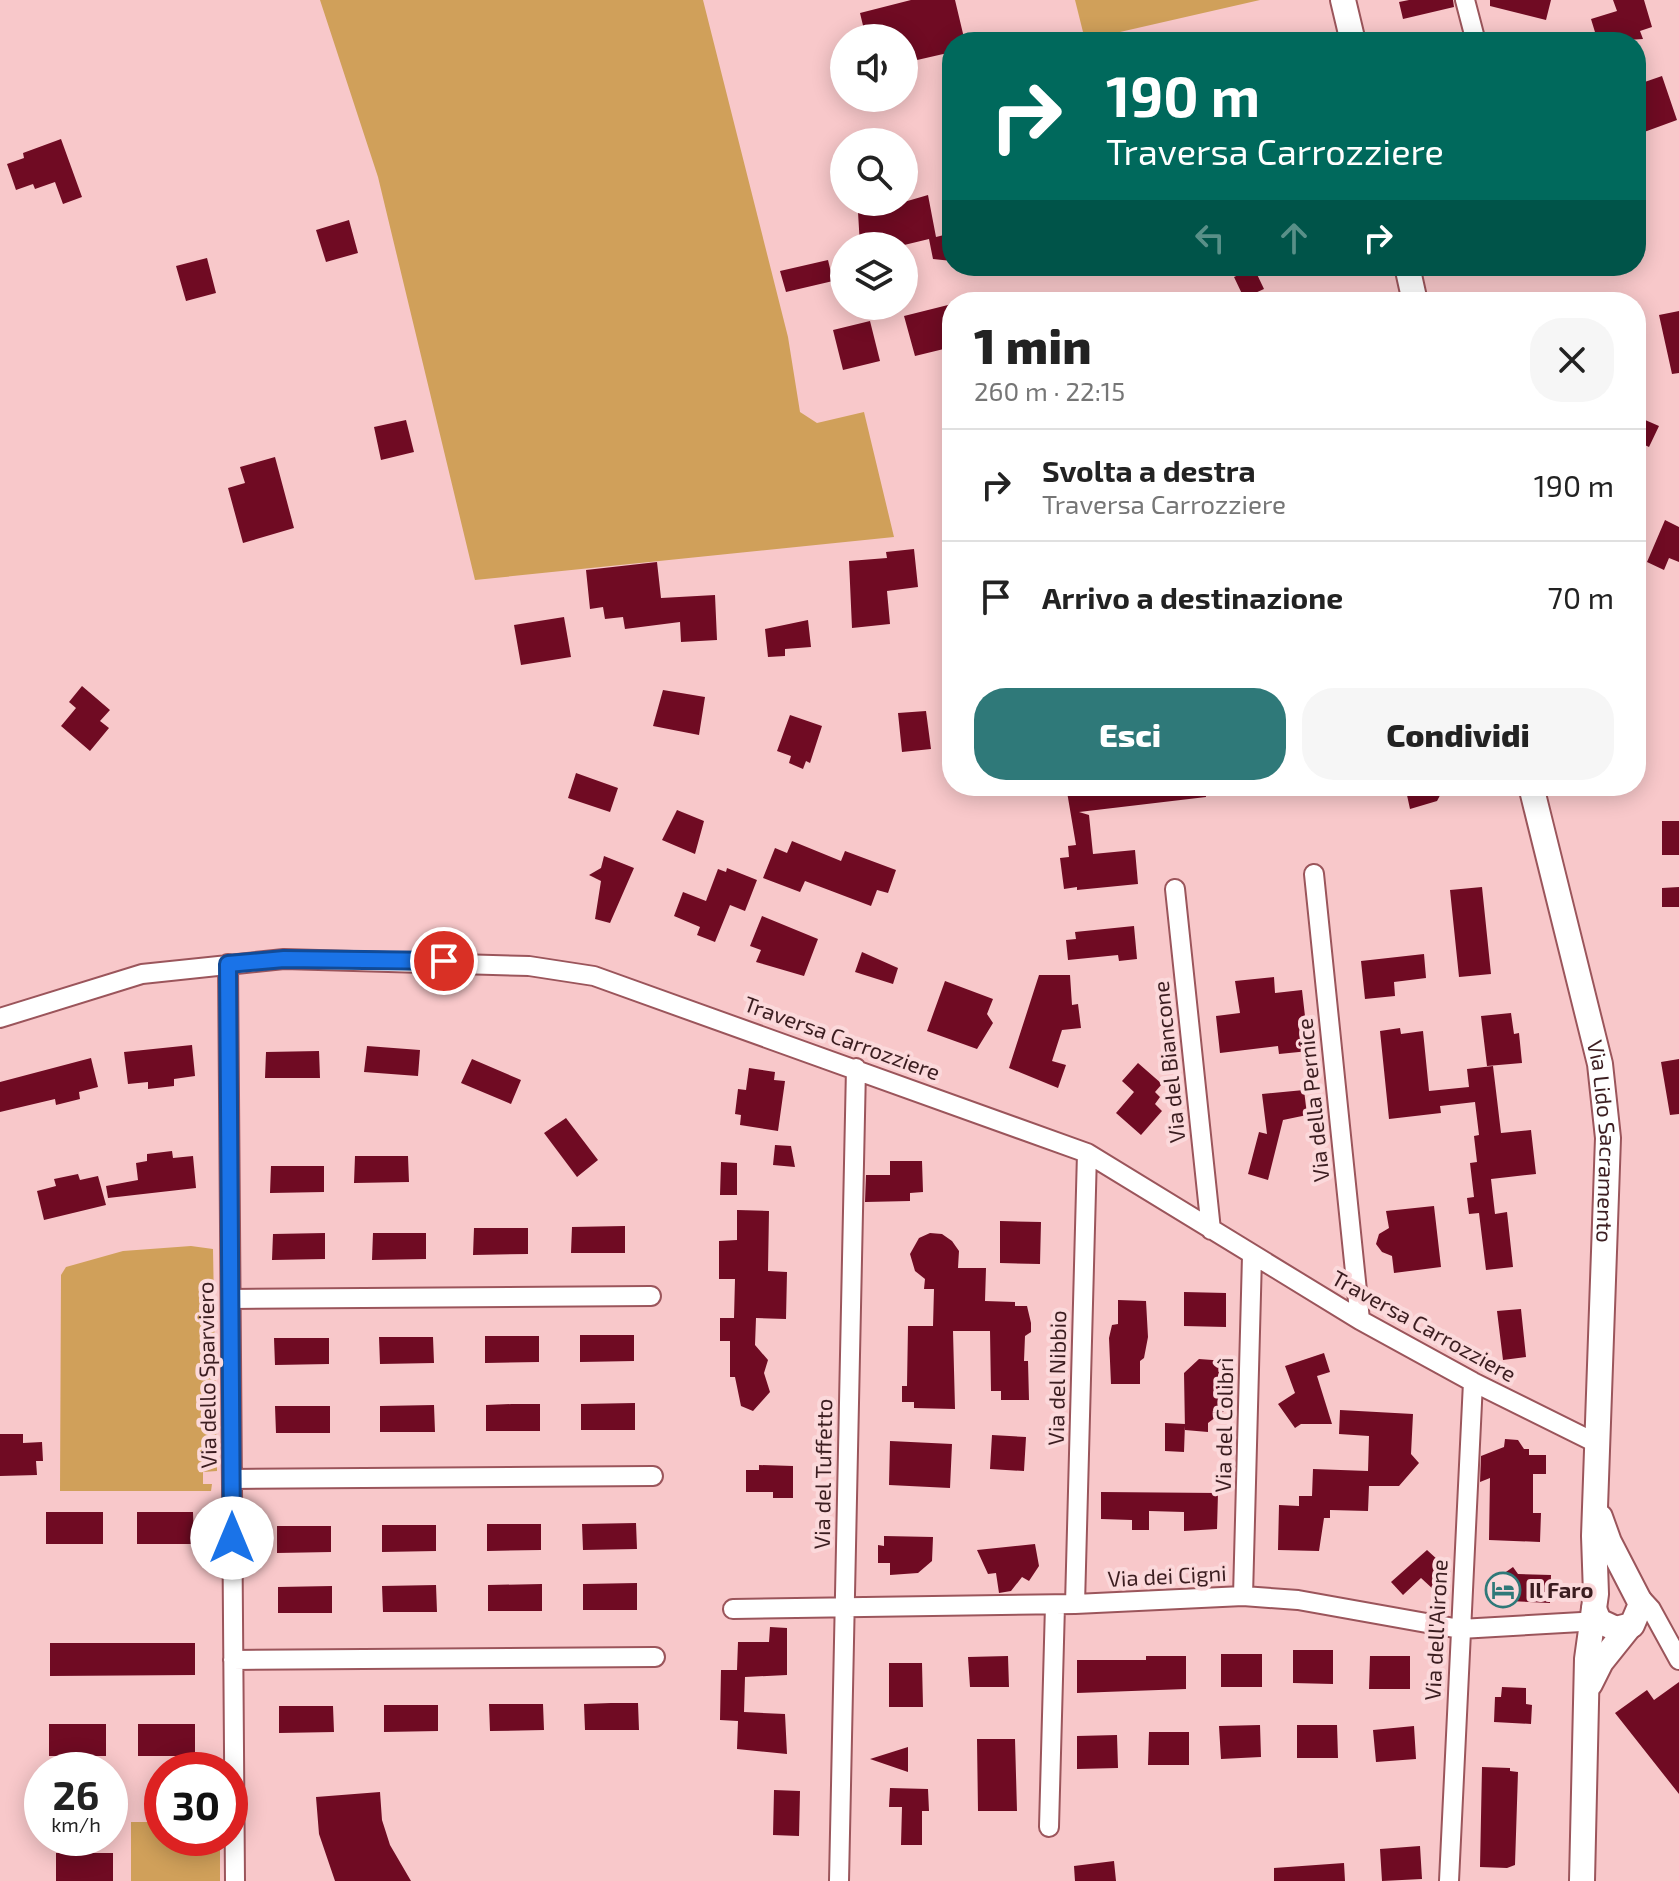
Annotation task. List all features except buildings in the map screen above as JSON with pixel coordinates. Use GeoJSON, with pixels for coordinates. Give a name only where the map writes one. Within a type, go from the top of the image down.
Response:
{"type":"FeatureCollection","features":[{"type":"Feature","properties":{"kind":"street"},"geometry":{"type":"LineString","coordinates":[[1343,0],[1351,32]]}},
{"type":"Feature","properties":{"kind":"street"},"geometry":{"type":"LineString","coordinates":[[1465,0],[1473,32]]}},
{"type":"Feature","properties":{"kind":"street","name":"Via Lido Sacramento"},"geometry":{"type":"LineString","coordinates":[[1533,796],[1600,1064],[1606,1123],[1607,1225],[1595,1611],[1589,1687]]}},
{"type":"Feature","properties":{"kind":"street","name":"Via della Pernice"},"geometry":{"type":"LineString","coordinates":[[1314,874],[1360,1320]]}},
{"type":"Feature","properties":{"kind":"street","name":"Via del Biancone"},"geometry":{"type":"LineString","coordinates":[[1175,889],[1211,1230]]}},
{"type":"Feature","properties":{"kind":"street","name":"Traversa Carrozziere"},"geometry":{"type":"LineString","coordinates":[[0,1018],[142,974],[284,959],[416,960],[529,966],[581,974],[856,1068],[1087,1153],[1360,1320],[1473,1382],[1598,1444]]}},
{"type":"Feature","properties":{"kind":"street","name":"Via dello Sparviero"},"geometry":{"type":"LineString","coordinates":[[228,964],[235,1881]]}},
{"type":"Feature","properties":{"kind":"street","name":"Via del Tuffetto"},"geometry":{"type":"LineString","coordinates":[[839,1881],[856,1068]]}},
{"type":"Feature","properties":{"kind":"street","name":"Via del Nibbio"},"geometry":{"type":"LineString","coordinates":[[1075,1604],[1087,1153]]}},
{"type":"Feature","properties":{"kind":"street","name":"Via del Colibrì"},"geometry":{"type":"LineString","coordinates":[[1243,1596],[1252,1256]]}},
{"type":"Feature","properties":{"kind":"street"},"geometry":{"type":"LineString","coordinates":[[231,1299],[651,1296]]}},
{"type":"Feature","properties":{"kind":"street","name":"Via dell'Airone"},"geometry":{"type":"LineString","coordinates":[[1449,1881],[1473,1382]]}},
{"type":"Feature","properties":{"kind":"street"},"geometry":{"type":"LineString","coordinates":[[232,1479],[653,1476]]}},
{"type":"Feature","properties":{"kind":"street"},"geometry":{"type":"LineString","coordinates":[[1582,1881],[1589,1687],[1601,1662],[1641,1611],[1638,1594],[1609,1542],[1597,1507]]}},
{"type":"Feature","properties":{"kind":"street"},"geometry":{"type":"LineString","coordinates":[[1616,1581],[1627,1584],[1638,1594],[1651,1609],[1678,1659],[1651,1634],[1630,1626],[1610,1628],[1595,1611],[1604,1585],[1616,1581]]}},
{"type":"Feature","properties":{"kind":"street","name":"Via dei Cigni"},"geometry":{"type":"LineString","coordinates":[[733,1609],[1055,1605],[1243,1596],[1298,1600],[1460,1629],[1595,1611]]}},
{"type":"Feature","properties":{"kind":"street"},"geometry":{"type":"LineString","coordinates":[[1049,1827],[1055,1605]]}},
{"type":"Feature","properties":{"kind":"street"},"geometry":{"type":"LineString","coordinates":[[233,1660],[655,1657]]}},
{"type":"Feature","properties":{"kind":"shaded area"},"geometry":{"type":"Polygon","coordinates":[[[320,0],[703,0],[788,337],[800,412],[817,423],[864,412],[894,537],[475,580],[378,177],[320,0]]]}},
{"type":"Feature","properties":{"kind":"shaded area"},"geometry":{"type":"Polygon","coordinates":[[[1075,0],[1260,0],[1120,32],[1083,32],[1075,0]]]}},
{"type":"Feature","properties":{"kind":"shaded area"},"geometry":{"type":"Polygon","coordinates":[[[191,1246],[213,1249],[217,1471],[203,1472],[203,1484],[212,1484],[211,1491],[60,1491],[61,1275],[66,1267],[123,1251],[191,1246]]]}},
{"type":"Feature","properties":{"kind":"shaded area"},"geometry":{"type":"Polygon","coordinates":[[[131,1822],[144,1822],[144,1856],[220,1856],[220,1881],[131,1881],[131,1822]]]}},
{"type":"Feature","properties":{"kind":"place","name":"Il Faro"},"geometry":{"type":"Point","coordinates":[1503,1590]}},
{"type":"Feature","properties":{"kind":"route"},"geometry":{"type":"LineString","coordinates":[[232,1538],[228,964],[284,959],[444,961]]}}]}
